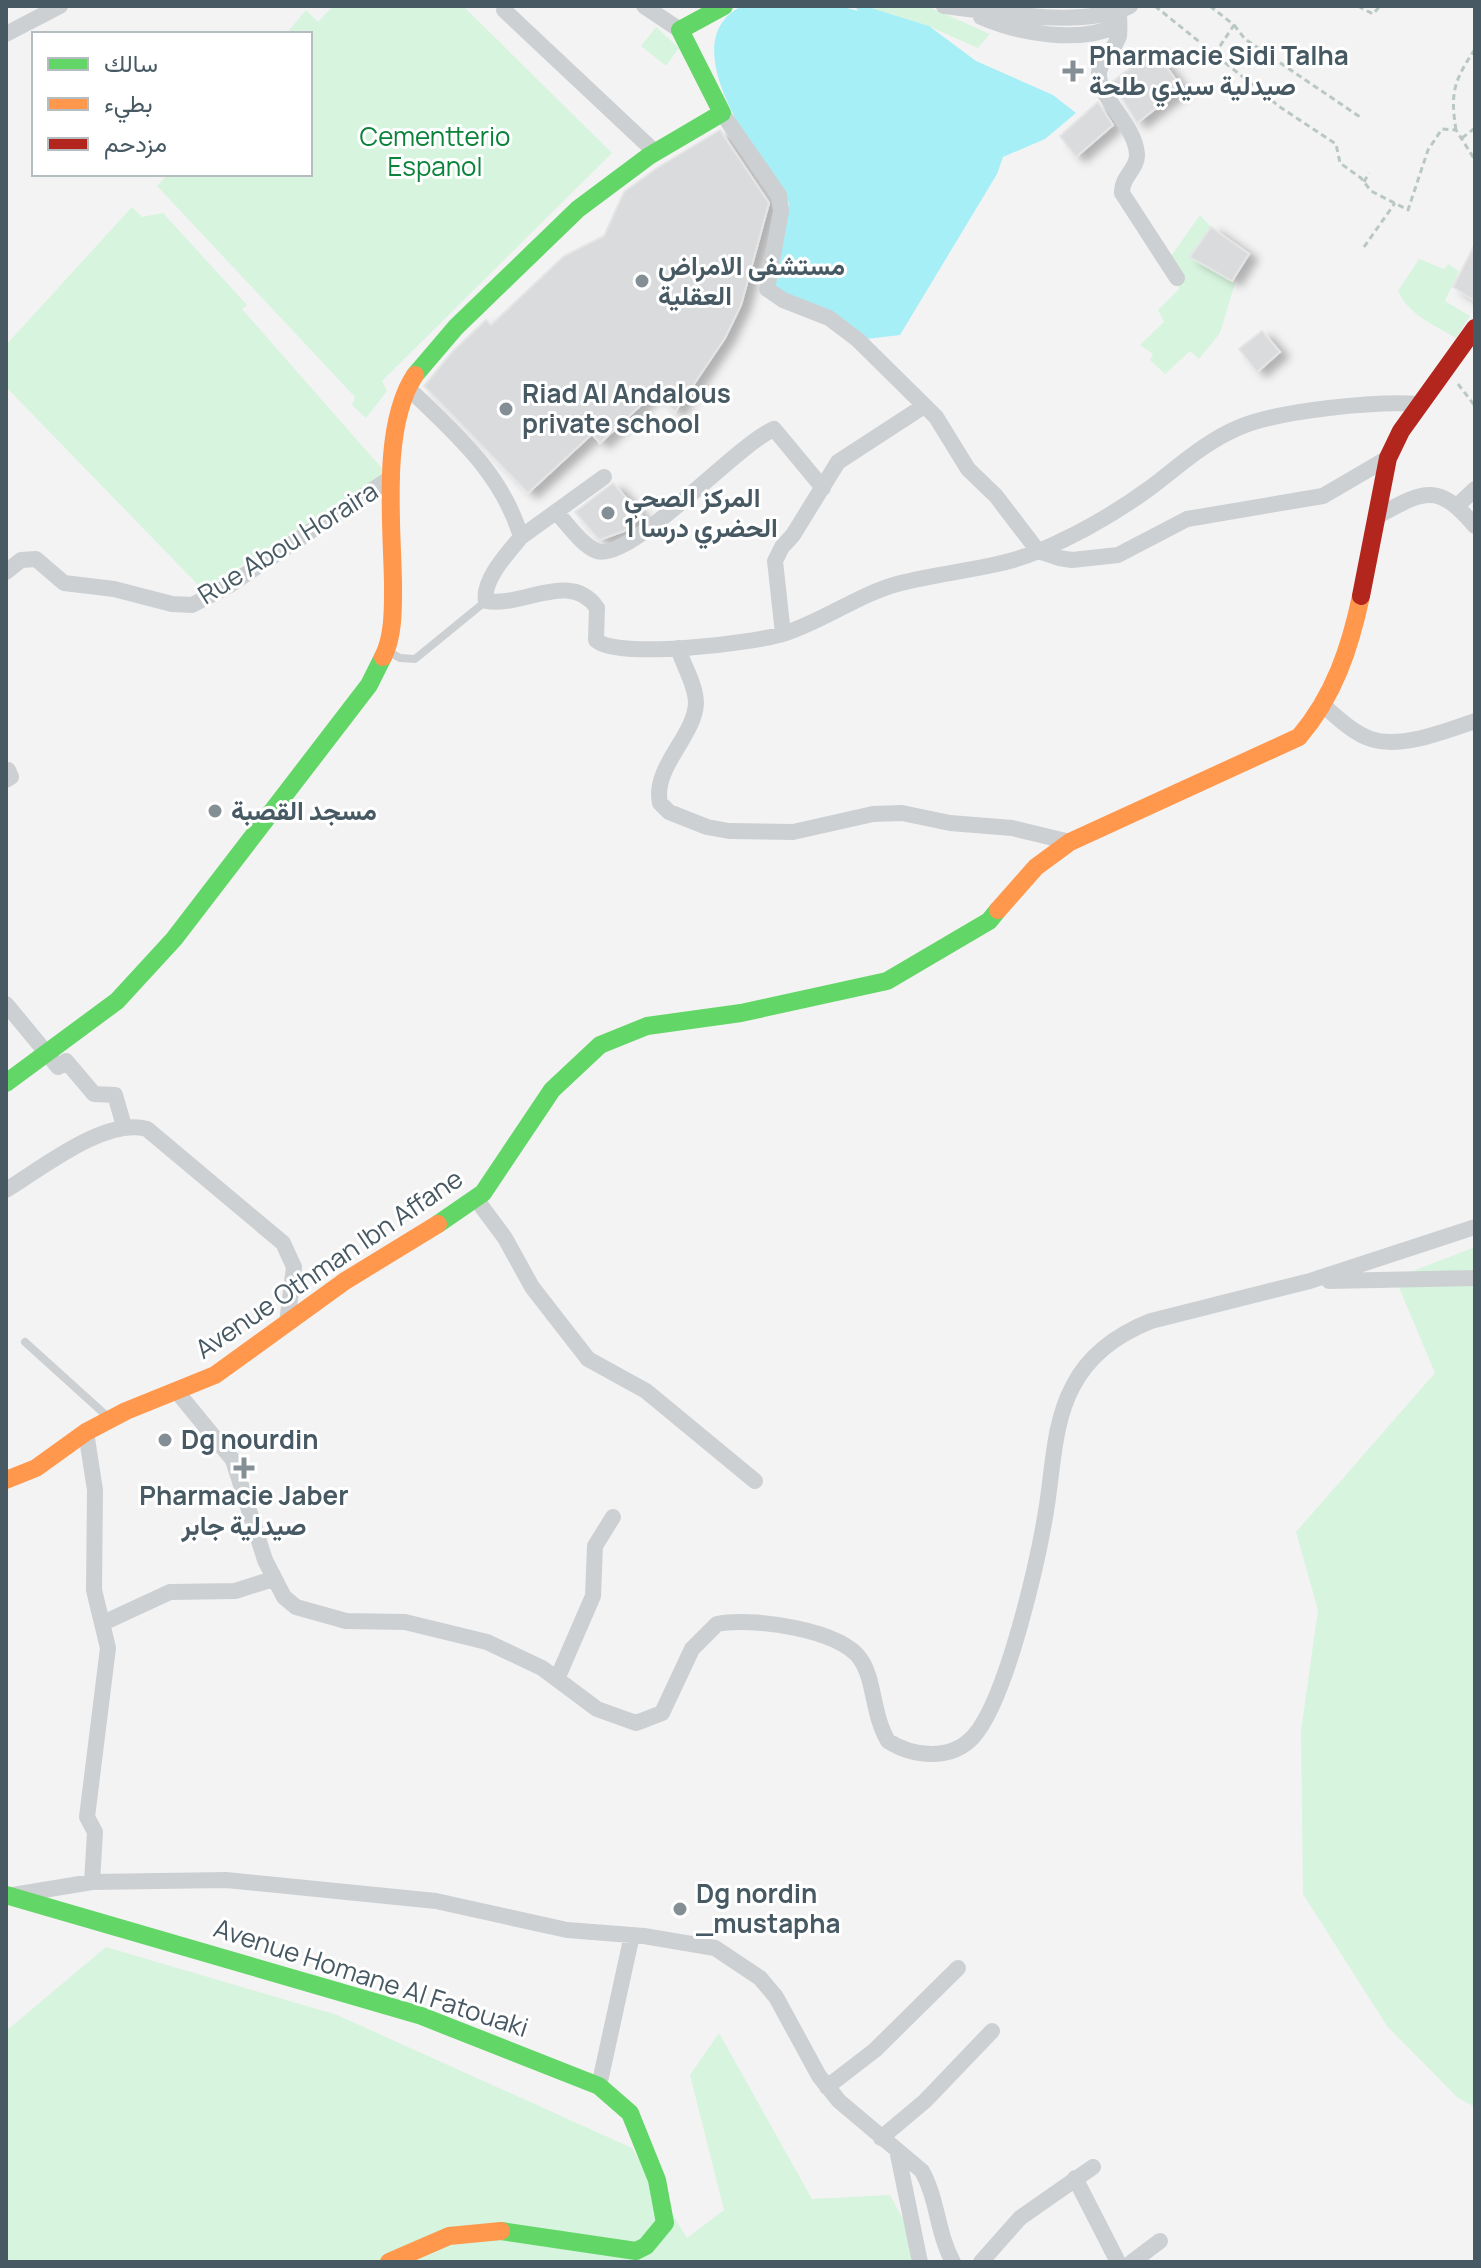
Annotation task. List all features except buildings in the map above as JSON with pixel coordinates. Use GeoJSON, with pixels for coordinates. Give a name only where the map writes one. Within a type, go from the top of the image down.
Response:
{"type":"FeatureCollection","features":[{"type":"Feature","properties":{"kind":"street"},"geometry":{"type":"LineString","coordinates":[[6,34],[60,6]]}},
{"type":"Feature","properties":{"kind":"street"},"geometry":{"type":"LineString","coordinates":[[644,6],[680,30],[722,113],[779,195],[781,211],[767,289],[845,329],[951,436],[968,469],[996,496],[1038,551],[1072,560],[1118,555],[1187,519],[1323,496],[1388,458]]}},
{"type":"Feature","properties":{"kind":"street"},"geometry":{"type":"LineString","coordinates":[[680,30],[724,6]]}},
{"type":"Feature","properties":{"kind":"street"},"geometry":{"type":"LineString","coordinates":[[951,7],[1020,15],[1094,10],[1122,14]]}},
{"type":"Feature","properties":{"kind":"street"},"geometry":{"type":"LineString","coordinates":[[951,7],[995,23],[1056,34],[1102,33],[1122,14]]}},
{"type":"Feature","properties":{"kind":"street"},"geometry":{"type":"LineString","coordinates":[[504,10],[655,152]]}},
{"type":"Feature","properties":{"kind":"street"},"geometry":{"type":"LineString","coordinates":[[1122,14],[1119,34],[1100,68],[1099,78],[1129,129],[1137,152],[1136,162],[1121,183],[1122,193],[1177,278]]}},
{"type":"Feature","properties":{"kind":"street"},"geometry":{"type":"LineString","coordinates":[[6,1083],[117,1001],[174,939],[369,685],[386,651],[393,607],[392,477],[399,408],[407,387],[423,363],[456,327],[610,182],[722,113]]}},
{"type":"Feature","properties":{"kind":"street","name":"Avenue Othman Ibn Affane"},"geometry":{"type":"LineString","coordinates":[[6,1480],[36,1468],[86,1432],[110,1419],[215,1375],[383,1255],[449,1219],[476,1199],[552,1090],[600,1045],[647,1026],[741,1013],[887,981],[989,921],[1036,867],[1070,842],[1275,750],[1314,724],[1324,706],[1354,620],[1388,458],[1420,404],[1475,328]]}},
{"type":"Feature","properties":{"kind":"street"},"geometry":{"type":"LineString","coordinates":[[407,387],[497,481],[512,508],[521,537]]}},
{"type":"Feature","properties":{"kind":"street"},"geometry":{"type":"LineString","coordinates":[[604,477],[521,537],[493,575],[485,593],[486,601],[558,590],[581,593],[597,608],[596,640],[599,644],[678,648],[750,642],[783,634],[877,590],[939,574],[978,569],[1038,551],[1111,512],[1209,443],[1241,426],[1375,403],[1420,404]]}},
{"type":"Feature","properties":{"kind":"street"},"geometry":{"type":"LineString","coordinates":[[783,634],[775,561],[847,454],[868,445],[924,406]]}},
{"type":"Feature","properties":{"kind":"street"},"geometry":{"type":"LineString","coordinates":[[556,512],[585,543],[595,550],[608,552],[642,533],[774,429],[823,488]]}},
{"type":"Feature","properties":{"kind":"street","name":"Rue Abou Horaira"},"geometry":{"type":"LineString","coordinates":[[6,572],[21,560],[36,559],[70,585],[114,589],[192,605],[228,586],[392,477]]}},
{"type":"Feature","properties":{"kind":"street"},"geometry":{"type":"LineString","coordinates":[[1458,505],[1475,489]]}},
{"type":"Feature","properties":{"kind":"street"},"geometry":{"type":"LineString","coordinates":[[1376,517],[1424,496],[1444,496],[1458,505],[1475,526]]}},
{"type":"Feature","properties":{"kind":"street"},"geometry":{"type":"LineString","coordinates":[[678,648],[694,691],[695,707],[660,788],[660,803],[669,812],[717,830],[793,832],[873,814],[902,813],[950,823],[1012,828],[1070,842]]}},
{"type":"Feature","properties":{"kind":"street"},"geometry":{"type":"LineString","coordinates":[[1324,706],[1356,732],[1374,740],[1399,740],[1475,721]]}},
{"type":"Feature","properties":{"kind":"street"},"geometry":{"type":"LineString","coordinates":[[6,1004],[58,1067],[66,1061],[91,1093],[115,1095],[124,1126]]}},
{"type":"Feature","properties":{"kind":"street"},"geometry":{"type":"LineString","coordinates":[[6,1190],[75,1148],[124,1126],[147,1129],[177,1158],[283,1243],[294,1267],[287,1323]]}},
{"type":"Feature","properties":{"kind":"street"},"geometry":{"type":"LineString","coordinates":[[476,1199],[505,1238],[532,1287],[588,1359],[646,1391],[755,1481]]}},
{"type":"Feature","properties":{"kind":"street"},"geometry":{"type":"LineString","coordinates":[[178,1393],[233,1460],[273,1579],[284,1597],[312,1614],[346,1621],[405,1622],[450,1631],[511,1651],[557,1679],[597,1709],[636,1723],[662,1713],[692,1649],[717,1624],[760,1623],[794,1628],[828,1637],[860,1657],[875,1712],[888,1741],[918,1753],[957,1748],[981,1725],[1004,1675],[1035,1570],[1062,1413],[1073,1386],[1101,1348],[1128,1330],[1151,1321],[1310,1281],[1475,1227]]}},
{"type":"Feature","properties":{"kind":"street"},"geometry":{"type":"LineString","coordinates":[[1310,1281],[1475,1278]]}},
{"type":"Feature","properties":{"kind":"street"},"geometry":{"type":"LineString","coordinates":[[86,1432],[95,1490],[94,1590],[108,1648],[87,1817],[95,1832],[92,1882]]}},
{"type":"Feature","properties":{"kind":"street"},"geometry":{"type":"LineString","coordinates":[[557,1679],[593,1596],[595,1546],[613,1517]]}},
{"type":"Feature","properties":{"kind":"street"},"geometry":{"type":"LineString","coordinates":[[103,1623],[170,1592],[235,1591],[273,1579]]}},
{"type":"Feature","properties":{"kind":"street"},"geometry":{"type":"LineString","coordinates":[[9,1895],[92,1882],[226,1880],[436,1901],[567,1930],[632,1935],[715,1948],[748,1969],[776,1997],[827,2087],[881,2138],[912,2160],[930,2186],[944,2245],[953,2262]]}},
{"type":"Feature","properties":{"kind":"street","name":"Avenue Homane Al Fatouaki"},"geometry":{"type":"LineString","coordinates":[[9,1895],[419,2015],[545,2062],[599,2086],[630,2113],[657,2180],[665,2223],[646,2246],[636,2251],[506,2232],[469,2232],[435,2241],[389,2262]]}},
{"type":"Feature","properties":{"kind":"street"},"geometry":{"type":"LineString","coordinates":[[599,2086],[632,1935]]}},
{"type":"Feature","properties":{"kind":"street"},"geometry":{"type":"LineString","coordinates":[[827,2087],[875,2050],[958,1968]]}},
{"type":"Feature","properties":{"kind":"street"},"geometry":{"type":"LineString","coordinates":[[881,2138],[925,2101],[992,2031]]}},
{"type":"Feature","properties":{"kind":"street"},"geometry":{"type":"LineString","coordinates":[[897,2150],[920,2262]]}},
{"type":"Feature","properties":{"kind":"street"},"geometry":{"type":"LineString","coordinates":[[981,2262],[1020,2218],[1093,2167]]}},
{"type":"Feature","properties":{"kind":"street"},"geometry":{"type":"LineString","coordinates":[[1075,2178],[1118,2262]]}},
{"type":"Feature","properties":{"kind":"street"},"geometry":{"type":"LineString","coordinates":[[1132,2262],[1160,2241]]}},
{"type":"Feature","properties":{"kind":"lane"},"geometry":{"type":"LineString","coordinates":[[386,651],[400,658],[415,659],[486,601]]}},
{"type":"Feature","properties":{"kind":"lane"},"geometry":{"type":"LineString","coordinates":[[25,1342],[110,1419]]}},
{"type":"Feature","properties":{"kind":"path"},"geometry":{"type":"LineString","coordinates":[[1155,6],[1280,107],[1336,144],[1340,163],[1371,191],[1408,210],[1428,150],[1442,129],[1456,130]]}},
{"type":"Feature","properties":{"kind":"path"},"geometry":{"type":"LineString","coordinates":[[1210,6],[1234,25],[1245,39],[1360,117]]}},
{"type":"Feature","properties":{"kind":"path"},"geometry":{"type":"LineString","coordinates":[[1358,6],[1373,14],[1380,6]]}},
{"type":"Feature","properties":{"kind":"path"},"geometry":{"type":"LineString","coordinates":[[1214,55],[1234,25]]}},
{"type":"Feature","properties":{"kind":"path"},"geometry":{"type":"LineString","coordinates":[[1475,49],[1454,84],[1452,102],[1456,130],[1475,160]]}},
{"type":"Feature","properties":{"kind":"path"},"geometry":{"type":"LineString","coordinates":[[1462,138],[1475,128]]}},
{"type":"Feature","properties":{"kind":"path"},"geometry":{"type":"LineString","coordinates":[[1364,182],[1369,173]]}},
{"type":"Feature","properties":{"kind":"path"},"geometry":{"type":"LineString","coordinates":[[1364,247],[1395,203]]}},
{"type":"Feature","properties":{"kind":"path"},"geometry":{"type":"LineString","coordinates":[[1444,370],[1475,406]]}},
{"type":"Feature","properties":{"kind":"green space","name":"Cementterio Espanol"},"geometry":{"type":"Polygon","coordinates":[[[333,6],[463,6],[612,153],[382,381],[387,391],[366,418],[352,405],[355,397],[157,186],[166,176],[312,176],[312,32],[288,32],[306,10],[318,22],[333,6]]]}},
{"type":"Feature","properties":{"kind":"green space"},"geometry":{"type":"Polygon","coordinates":[[[865,6],[929,7],[990,34],[978,48],[926,25],[865,6]]]}},
{"type":"Feature","properties":{"kind":"green space"},"geometry":{"type":"Polygon","coordinates":[[[656,27],[679,48],[666,66],[641,46],[656,27]]]}},
{"type":"Feature","properties":{"kind":"green space"},"geometry":{"type":"Polygon","coordinates":[[[132,207],[142,217],[163,213],[247,305],[242,309],[386,473],[203,590],[6,387],[6,345],[132,207]]]}},
{"type":"Feature","properties":{"kind":"green space"},"geometry":{"type":"Polygon","coordinates":[[[1200,215],[1211,227],[1190,257],[1235,283],[1220,333],[1199,359],[1190,351],[1165,374],[1150,360],[1153,354],[1140,345],[1164,322],[1158,310],[1179,289],[1177,278],[1167,262],[1200,215]]]}},
{"type":"Feature","properties":{"kind":"green space"},"geometry":{"type":"Polygon","coordinates":[[[1419,259],[1444,269],[1448,264],[1459,271],[1445,301],[1470,316],[1456,338],[1415,313],[1398,291],[1419,259]]]}},
{"type":"Feature","properties":{"kind":"green space"},"geometry":{"type":"Polygon","coordinates":[[[1475,1247],[1475,2107],[1458,2098],[1387,2026],[1303,1894],[1301,1731],[1318,1610],[1296,1532],[1435,1373],[1395,1278],[1475,1247]]]}},
{"type":"Feature","properties":{"kind":"green space"},"geometry":{"type":"Polygon","coordinates":[[[106,1947],[337,2015],[632,2148],[687,2238],[724,2210],[690,2075],[719,2033],[812,2199],[890,2195],[926,2262],[6,2262],[6,2031],[106,1947]]]}},
{"type":"Feature","properties":{"kind":"water"},"geometry":{"type":"Polygon","coordinates":[[[742,6],[840,6],[858,11],[855,6],[865,6],[929,26],[976,61],[1053,95],[1076,113],[1045,139],[1003,157],[997,174],[900,335],[858,340],[767,289],[789,203],[728,103],[717,74],[714,46],[722,23],[742,6]]]}},
{"type":"Feature","properties":{"kind":"traffic: fast"},"geometry":{"type":"LineString","coordinates":[[415,375],[456,327],[578,209],[649,156],[722,113],[680,30],[724,6]]}},
{"type":"Feature","properties":{"kind":"traffic: fast"},"geometry":{"type":"LineString","coordinates":[[6,1083],[117,1001],[174,939],[369,685],[383,657]]}},
{"type":"Feature","properties":{"kind":"traffic: fast"},"geometry":{"type":"LineString","coordinates":[[438,1224],[483,1193],[552,1090],[600,1045],[647,1026],[741,1013],[887,981],[989,921],[998,910]]}},
{"type":"Feature","properties":{"kind":"traffic: fast"},"geometry":{"type":"LineString","coordinates":[[6,1895],[419,2015],[599,2086],[630,2113],[657,2180],[665,2223],[646,2246],[636,2251],[501,2231]]}},
{"type":"Feature","properties":{"kind":"traffic: slow"},"geometry":{"type":"LineString","coordinates":[[383,657],[393,611],[393,447],[404,396],[415,375]]}},
{"type":"Feature","properties":{"kind":"traffic: slow"},"geometry":{"type":"LineString","coordinates":[[998,910],[1036,867],[1070,842],[1299,737],[1322,705],[1339,671],[1361,596]]}},
{"type":"Feature","properties":{"kind":"traffic: slow"},"geometry":{"type":"LineString","coordinates":[[6,1480],[36,1468],[86,1432],[126,1411],[215,1375],[345,1281],[438,1224]]}},
{"type":"Feature","properties":{"kind":"traffic: slow"},"geometry":{"type":"LineString","coordinates":[[389,2262],[449,2236],[501,2231]]}},
{"type":"Feature","properties":{"kind":"traffic: jam"},"geometry":{"type":"LineString","coordinates":[[1361,596],[1388,458],[1401,431],[1475,328]]}},
{"type":"Feature","properties":{"kind":"place","name":"Pharmacie Sidi Talha صيدلية سيدي طلحة"},"geometry":{"type":"Point","coordinates":[1073,71]}},
{"type":"Feature","properties":{"kind":"place","name":"مستشفى الامراض العقلية"},"geometry":{"type":"Point","coordinates":[642,281]}},
{"type":"Feature","properties":{"kind":"place","name":"Riad Al Andalous private school"},"geometry":{"type":"Point","coordinates":[506,409]}},
{"type":"Feature","properties":{"kind":"place","name":"المركز الصحي الحضري درسا 1"},"geometry":{"type":"Point","coordinates":[608,513]}},
{"type":"Feature","properties":{"kind":"place","name":"مسجد القصبة"},"geometry":{"type":"Point","coordinates":[215,811]}},
{"type":"Feature","properties":{"kind":"place","name":"Dg nourdin"},"geometry":{"type":"Point","coordinates":[165,1440]}},
{"type":"Feature","properties":{"kind":"place","name":"Pharmacie Jaber صيدلية جابر"},"geometry":{"type":"Point","coordinates":[244,1468]}},
{"type":"Feature","properties":{"kind":"place","name":"Dg nordin _mustapha"},"geometry":{"type":"Point","coordinates":[680,1909]}}]}
